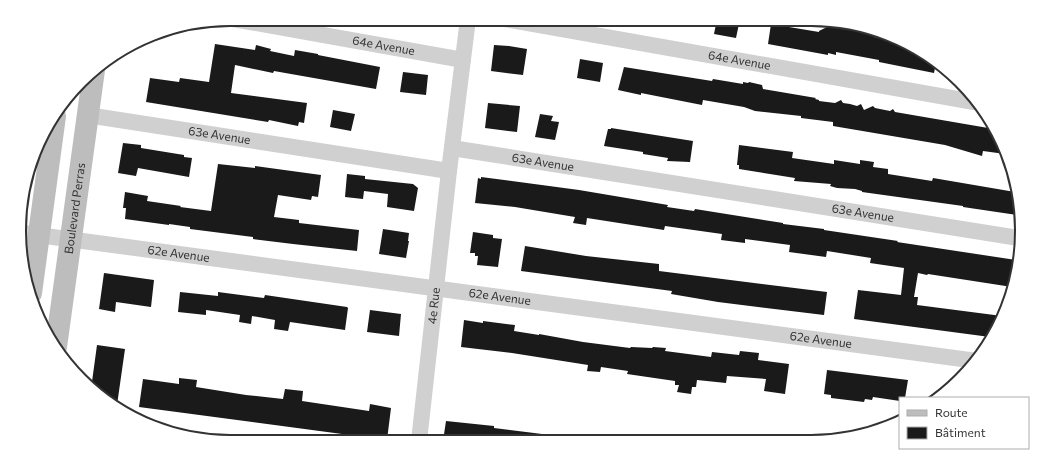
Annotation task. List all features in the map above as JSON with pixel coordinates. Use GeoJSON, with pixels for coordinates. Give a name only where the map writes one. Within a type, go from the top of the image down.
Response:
{"type":"FeatureCollection","features":[{"type":"Feature","properties":{"kind":"main road","name":"Boulevard Perras"},"geometry":{"type":"LineString","coordinates":[[57,339],[92,80]]}},
{"type":"Feature","properties":{"kind":"main road"},"geometry":{"type":"LineString","coordinates":[[31,274],[31,234],[52,129]]}},
{"type":"Feature","properties":{"kind":"street","name":"64e Avenue"},"geometry":{"type":"LineString","coordinates":[[272,26],[463,60]]}},
{"type":"Feature","properties":{"kind":"street"},"geometry":{"type":"LineString","coordinates":[[449,171],[467,26]]}},
{"type":"Feature","properties":{"kind":"street","name":"64e Avenue"},"geometry":{"type":"LineString","coordinates":[[545,26],[969,101]]}},
{"type":"Feature","properties":{"kind":"street","name":"63e Avenue"},"geometry":{"type":"LineString","coordinates":[[87,115],[449,171]]}},
{"type":"Feature","properties":{"kind":"street","name":"63e Avenue"},"geometry":{"type":"LineString","coordinates":[[452,148],[1015,237]]}},
{"type":"Feature","properties":{"kind":"street","name":"4e Rue"},"geometry":{"type":"LineString","coordinates":[[420,435],[449,171]]}},
{"type":"Feature","properties":{"kind":"street","name":"62e Avenue"},"geometry":{"type":"LineString","coordinates":[[31,234],[969,360]]}},
{"type":"Feature","properties":{"kind":"building"},"geometry":{"type":"Polygon","coordinates":[[[716,26],[739,26],[736,38],[714,34],[716,26]]]}},
{"type":"Feature","properties":{"kind":"building"},"geometry":{"type":"Polygon","coordinates":[[[771,26],[783,26],[819,31],[828,27],[850,30],[878,38],[913,53],[935,68],[934,73],[836,52],[836,55],[828,53],[828,55],[768,44],[771,26]]]}},
{"type":"Feature","properties":{"kind":"building"},"geometry":{"type":"Polygon","coordinates":[[[215,44],[255,50],[256,45],[271,49],[270,51],[294,56],[295,50],[380,67],[376,89],[274,71],[273,73],[235,65],[231,93],[307,103],[304,123],[299,122],[298,126],[269,120],[268,122],[146,102],[150,78],[179,82],[180,78],[209,82],[215,44]]]}},
{"type":"Feature","properties":{"kind":"building"},"geometry":{"type":"Polygon","coordinates":[[[494,45],[527,49],[523,75],[491,71],[494,45]]]}},
{"type":"Feature","properties":{"kind":"building"},"geometry":{"type":"Polygon","coordinates":[[[580,59],[603,63],[600,82],[577,78],[580,59]]]}},
{"type":"Feature","properties":{"kind":"building"},"geometry":{"type":"Polygon","coordinates":[[[624,67],[712,81],[713,79],[743,84],[743,82],[749,82],[762,85],[763,89],[816,98],[815,99],[819,101],[835,103],[841,100],[843,103],[857,106],[861,104],[864,110],[873,106],[875,108],[890,111],[893,109],[895,112],[988,128],[999,153],[983,151],[982,156],[945,145],[833,126],[833,122],[801,118],[801,116],[755,111],[744,107],[703,100],[702,105],[618,90],[624,67]]]}},
{"type":"Feature","properties":{"kind":"building"},"geometry":{"type":"Polygon","coordinates":[[[403,72],[428,75],[426,95],[400,92],[403,72]]]}},
{"type":"Feature","properties":{"kind":"building"},"geometry":{"type":"Polygon","coordinates":[[[488,103],[520,106],[517,132],[485,128],[488,103]]]}},
{"type":"Feature","properties":{"kind":"building"},"geometry":{"type":"Polygon","coordinates":[[[333,110],[355,114],[351,131],[330,127],[333,110]]]}},
{"type":"Feature","properties":{"kind":"building"},"geometry":{"type":"Polygon","coordinates":[[[540,114],[553,116],[551,121],[559,122],[555,140],[535,137],[540,114]]]}},
{"type":"Feature","properties":{"kind":"building"},"geometry":{"type":"Polygon","coordinates":[[[611,128],[693,141],[690,162],[667,161],[668,158],[643,154],[643,152],[604,146],[608,129],[611,128]]]}},
{"type":"Feature","properties":{"kind":"building"},"geometry":{"type":"Polygon","coordinates":[[[123,143],[141,145],[141,148],[184,155],[184,157],[192,158],[189,177],[138,168],[136,176],[118,173],[123,143]]]}},
{"type":"Feature","properties":{"kind":"building"},"geometry":{"type":"Polygon","coordinates":[[[739,145],[793,152],[792,158],[834,164],[834,160],[860,164],[860,160],[874,162],[873,167],[888,169],[888,174],[932,181],[933,178],[1011,191],[1015,215],[862,192],[855,189],[837,188],[830,186],[831,184],[794,181],[795,178],[739,169],[739,165],[737,165],[739,145]]]}},
{"type":"Feature","properties":{"kind":"building"},"geometry":{"type":"Polygon","coordinates":[[[218,164],[255,168],[255,166],[321,175],[318,197],[312,196],[311,200],[278,195],[274,217],[299,220],[299,223],[359,230],[357,251],[253,239],[253,237],[190,229],[190,227],[125,219],[126,208],[123,208],[125,192],[148,196],[147,201],[211,211],[218,164]]]}},
{"type":"Feature","properties":{"kind":"building"},"geometry":{"type":"Polygon","coordinates":[[[347,174],[365,176],[365,179],[413,184],[418,188],[414,211],[387,207],[388,194],[364,191],[363,199],[345,197],[347,174]]]}},
{"type":"Feature","properties":{"kind":"building"},"geometry":{"type":"Polygon","coordinates":[[[481,177],[579,190],[668,205],[667,207],[694,211],[695,209],[1013,259],[1011,270],[1007,286],[918,273],[914,297],[918,297],[917,305],[996,315],[986,336],[854,319],[858,290],[901,295],[904,268],[870,263],[871,258],[827,251],[826,257],[789,252],[790,245],[745,239],[745,243],[721,240],[722,234],[665,226],[664,230],[587,218],[586,225],[573,223],[575,217],[515,207],[475,203],[478,178],[481,179],[481,177]]]}},
{"type":"Feature","properties":{"kind":"building"},"geometry":{"type":"Polygon","coordinates":[[[383,229],[409,233],[406,258],[379,254],[383,229]]]}},
{"type":"Feature","properties":{"kind":"building"},"geometry":{"type":"Polygon","coordinates":[[[473,232],[493,235],[493,238],[502,239],[498,267],[477,265],[478,256],[475,256],[475,253],[470,253],[473,232]]]}},
{"type":"Feature","properties":{"kind":"building"},"geometry":{"type":"Polygon","coordinates":[[[525,246],[586,256],[659,264],[659,271],[827,292],[824,315],[718,302],[671,294],[672,291],[521,271],[525,246]]]}},
{"type":"Feature","properties":{"kind":"building"},"geometry":{"type":"Polygon","coordinates":[[[104,273],[154,280],[151,307],[116,302],[115,312],[99,309],[104,273]]]}},
{"type":"Feature","properties":{"kind":"building"},"geometry":{"type":"Polygon","coordinates":[[[180,292],[218,296],[218,292],[264,298],[265,295],[347,307],[345,330],[290,322],[288,331],[274,329],[275,320],[252,316],[251,324],[239,322],[240,315],[206,310],[206,315],[178,312],[180,292]]]}},
{"type":"Feature","properties":{"kind":"building"},"geometry":{"type":"Polygon","coordinates":[[[370,310],[401,314],[399,336],[367,332],[370,310]]]}},
{"type":"Feature","properties":{"kind":"building"},"geometry":{"type":"Polygon","coordinates":[[[464,320],[515,325],[514,331],[630,348],[666,348],[665,351],[711,357],[712,352],[739,355],[740,351],[759,353],[758,360],[789,364],[785,394],[764,391],[766,379],[727,376],[726,383],[697,380],[696,387],[692,387],[691,394],[677,392],[679,385],[675,385],[675,381],[627,374],[628,371],[601,367],[600,372],[587,371],[588,365],[512,353],[461,347],[464,320]]]}},
{"type":"Feature","properties":{"kind":"building"},"geometry":{"type":"Polygon","coordinates":[[[97,345],[125,349],[118,401],[92,381],[97,345]]]}},
{"type":"Feature","properties":{"kind":"building"},"geometry":{"type":"Polygon","coordinates":[[[827,370],[908,380],[905,397],[899,397],[899,401],[873,397],[872,400],[865,399],[864,402],[831,398],[831,395],[824,394],[827,370]]]}},
{"type":"Feature","properties":{"kind":"building"},"geometry":{"type":"Polygon","coordinates":[[[179,378],[197,380],[196,387],[283,399],[285,389],[303,391],[302,401],[369,411],[370,404],[391,408],[388,435],[349,435],[139,407],[143,379],[179,384],[179,378]]]}},
{"type":"Feature","properties":{"kind":"building"},"geometry":{"type":"Polygon","coordinates":[[[446,421],[494,426],[494,428],[542,434],[542,435],[444,435],[446,421]]]}}]}
